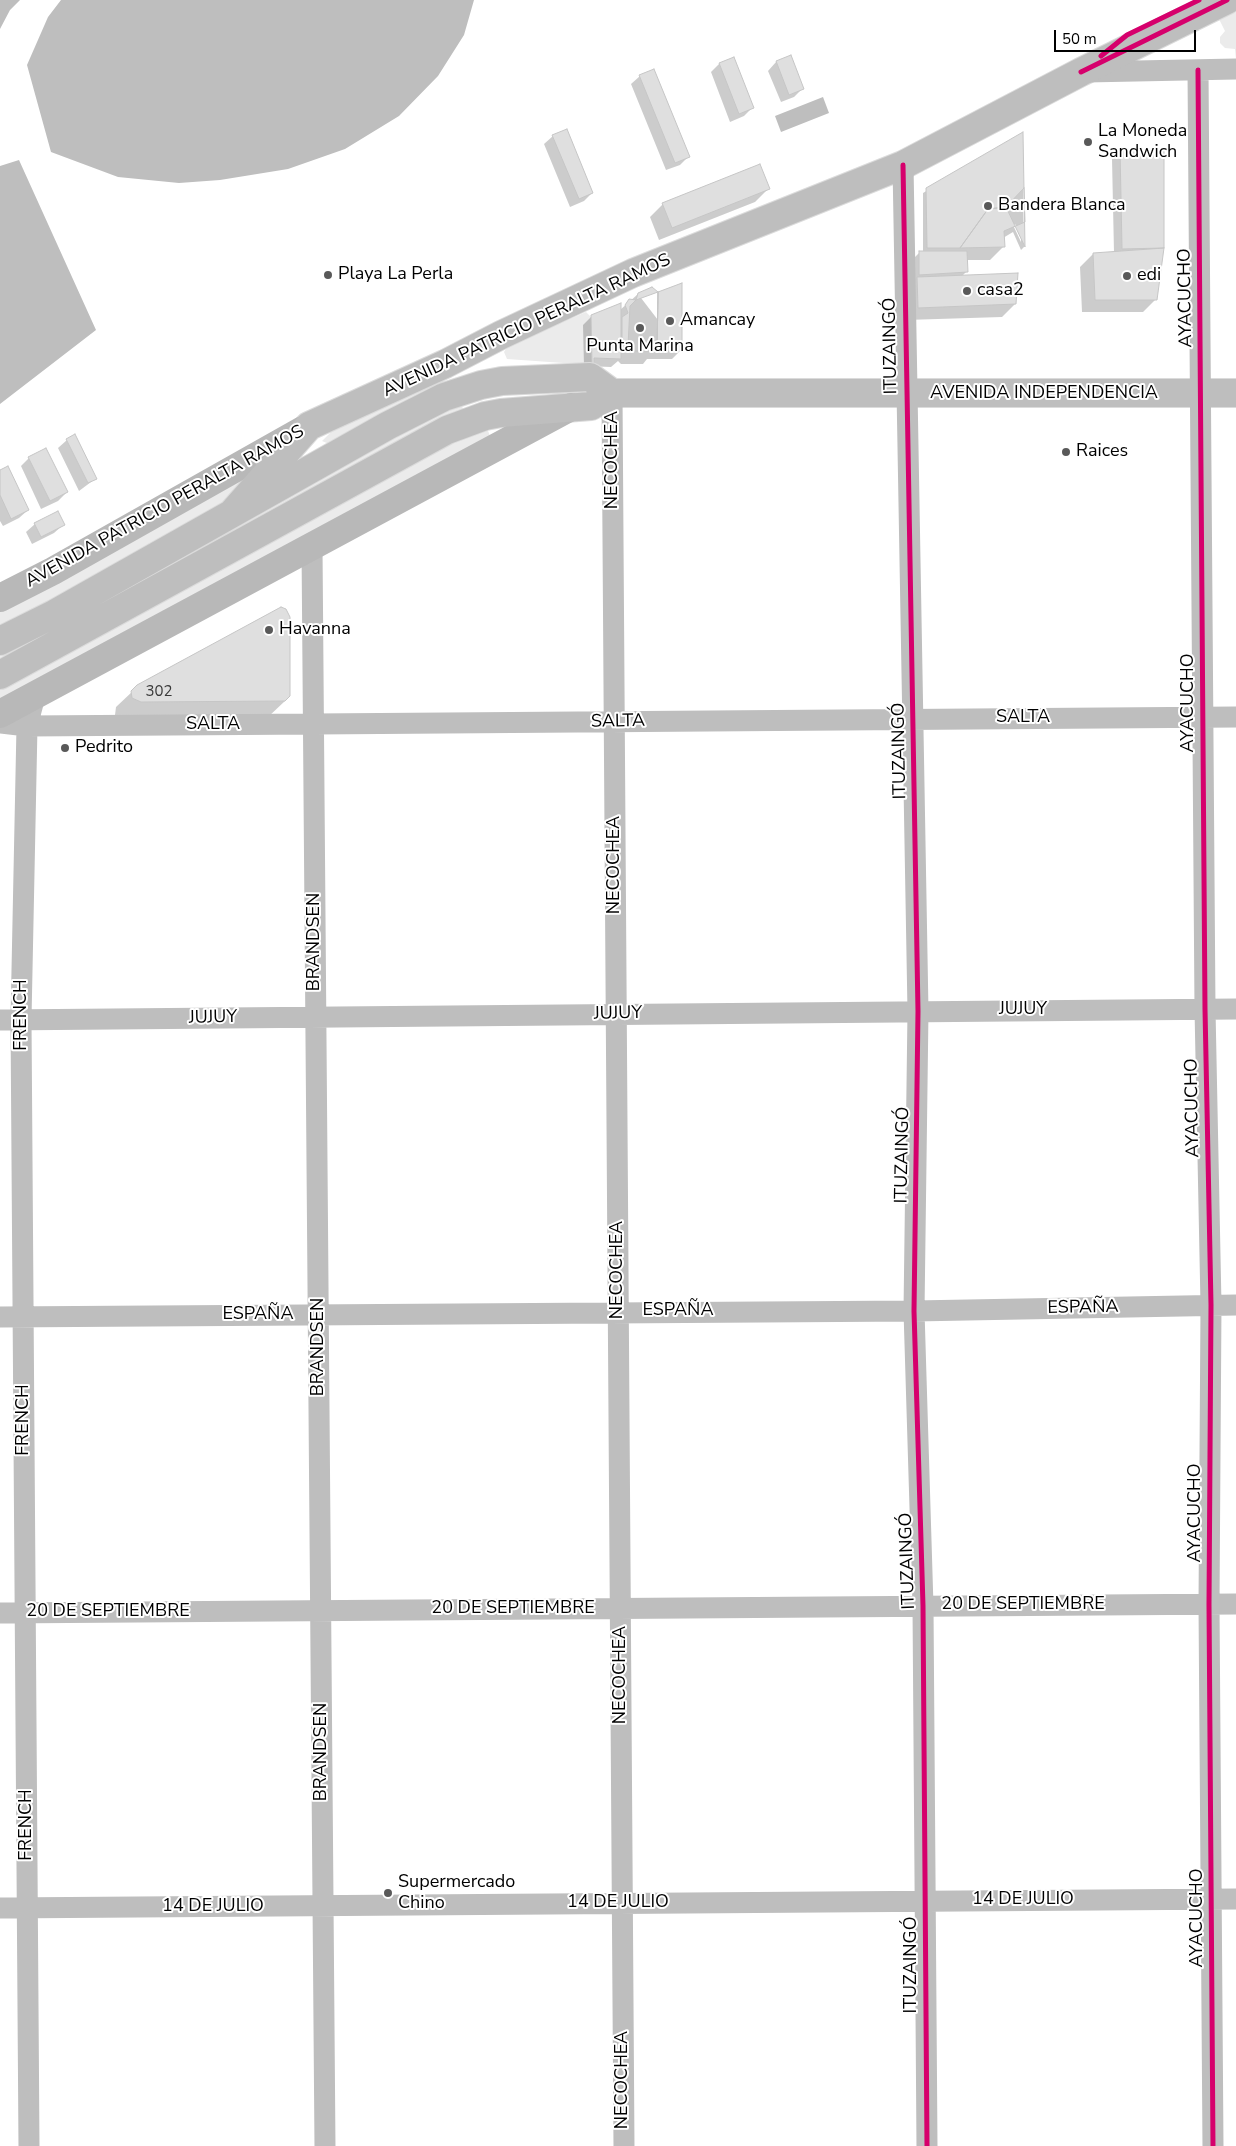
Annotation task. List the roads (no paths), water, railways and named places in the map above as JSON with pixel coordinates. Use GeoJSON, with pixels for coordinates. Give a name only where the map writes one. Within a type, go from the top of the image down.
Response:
{"type":"FeatureCollection","features":[{"type":"Feature","properties":{"kind":"main road","name":"AVENIDA PATRICIO PERALTA RAMOS"},"geometry":{"type":"LineString","coordinates":[[0,598],[53,571],[309,426],[445,364],[501,335],[633,273],[903,165],[1081,72],[1227,0]]}},
{"type":"Feature","properties":{"kind":"main road"},"geometry":{"type":"LineString","coordinates":[[445,364],[475,367],[530,379]]}},
{"type":"Feature","properties":{"kind":"main road","name":"AVENIDA PATRICIO PERALTA RAMOS"},"geometry":{"type":"LineString","coordinates":[[0,642],[54,614],[387,426],[444,397],[481,385],[530,379],[590,377],[612,393]]}},
{"type":"Feature","properties":{"kind":"main road","name":"AVENIDA INDEPENDENCIA"},"geometry":{"type":"LineString","coordinates":[[612,393],[1236,393]]}},
{"type":"Feature","properties":{"kind":"main road"},"geometry":{"type":"LineString","coordinates":[[0,674],[447,430],[465,422],[501,412],[591,406],[612,393]]}},
{"type":"Feature","properties":{"kind":"main road"},"geometry":{"type":"LineString","coordinates":[[0,714],[571,407]]}},
{"type":"Feature","properties":{"kind":"main road"},"geometry":{"type":"LineString","coordinates":[[234,511],[309,426]]}},
{"type":"Feature","properties":{"kind":"street"},"geometry":{"type":"LineString","coordinates":[[1081,72],[1236,69]]}},
{"type":"Feature","properties":{"kind":"street","name":"AYACUCHO"},"geometry":{"type":"LineString","coordinates":[[1198,70],[1205,1009],[1211,1305],[1209,1604],[1213,2146]]}},
{"type":"Feature","properties":{"kind":"street","name":"ITUZAINGÓ"},"geometry":{"type":"LineString","coordinates":[[903,165],[918,1011],[914,1311],[923,1606],[927,2146]]}},
{"type":"Feature","properties":{"kind":"street","name":"NECOCHEA"},"geometry":{"type":"LineString","coordinates":[[612,393],[624,2146]]}},
{"type":"Feature","properties":{"kind":"street","name":"BRANDSEN"},"geometry":{"type":"LineString","coordinates":[[312,547],[325,2146]]}},
{"type":"Feature","properties":{"kind":"street","name":"FRENCH"},"geometry":{"type":"LineString","coordinates":[[29,2146],[21,1019],[27,726],[35,696]]}},
{"type":"Feature","properties":{"kind":"street","name":"SALTA"},"geometry":{"type":"LineString","coordinates":[[0,723],[27,726],[1236,717]]}},
{"type":"Feature","properties":{"kind":"street","name":"JUJUY"},"geometry":{"type":"LineString","coordinates":[[0,1020],[1236,1008]]}},
{"type":"Feature","properties":{"kind":"street","name":"ESPAÑA"},"geometry":{"type":"LineString","coordinates":[[0,1317],[618,1311],[914,1311],[1236,1305]]}},
{"type":"Feature","properties":{"kind":"street","name":"20 DE SEPTIEMBRE"},"geometry":{"type":"LineString","coordinates":[[0,1613],[1236,1604]]}},
{"type":"Feature","properties":{"kind":"street","name":"14 DE JULIO"},"geometry":{"type":"LineString","coordinates":[[0,1908],[1236,1898]]}},
{"type":"Feature","properties":{"kind":"place","name":"La Moneda Sandwich"},"geometry":{"type":"Point","coordinates":[1088,142]}},
{"type":"Feature","properties":{"kind":"place","name":"Bandera Blanca"},"geometry":{"type":"Point","coordinates":[988,206]}},
{"type":"Feature","properties":{"kind":"place","name":"Playa La Perla"},"geometry":{"type":"Point","coordinates":[328,275]}},
{"type":"Feature","properties":{"kind":"place","name":"edi"},"geometry":{"type":"Point","coordinates":[1127,276]}},
{"type":"Feature","properties":{"kind":"place","name":"casa2"},"geometry":{"type":"Point","coordinates":[967,291]}},
{"type":"Feature","properties":{"kind":"place","name":"Amancay"},"geometry":{"type":"Point","coordinates":[670,321]}},
{"type":"Feature","properties":{"kind":"place","name":"Punta Marina"},"geometry":{"type":"Point","coordinates":[640,328]}},
{"type":"Feature","properties":{"kind":"place","name":"Raices"},"geometry":{"type":"Point","coordinates":[1066,452]}},
{"type":"Feature","properties":{"kind":"place","name":"Havanna"},"geometry":{"type":"Point","coordinates":[269,630]}},
{"type":"Feature","properties":{"kind":"place","name":"Pedrito"},"geometry":{"type":"Point","coordinates":[65,748]}},
{"type":"Feature","properties":{"kind":"place","name":"Supermercado Chino"},"geometry":{"type":"Point","coordinates":[388,1893]}}]}
